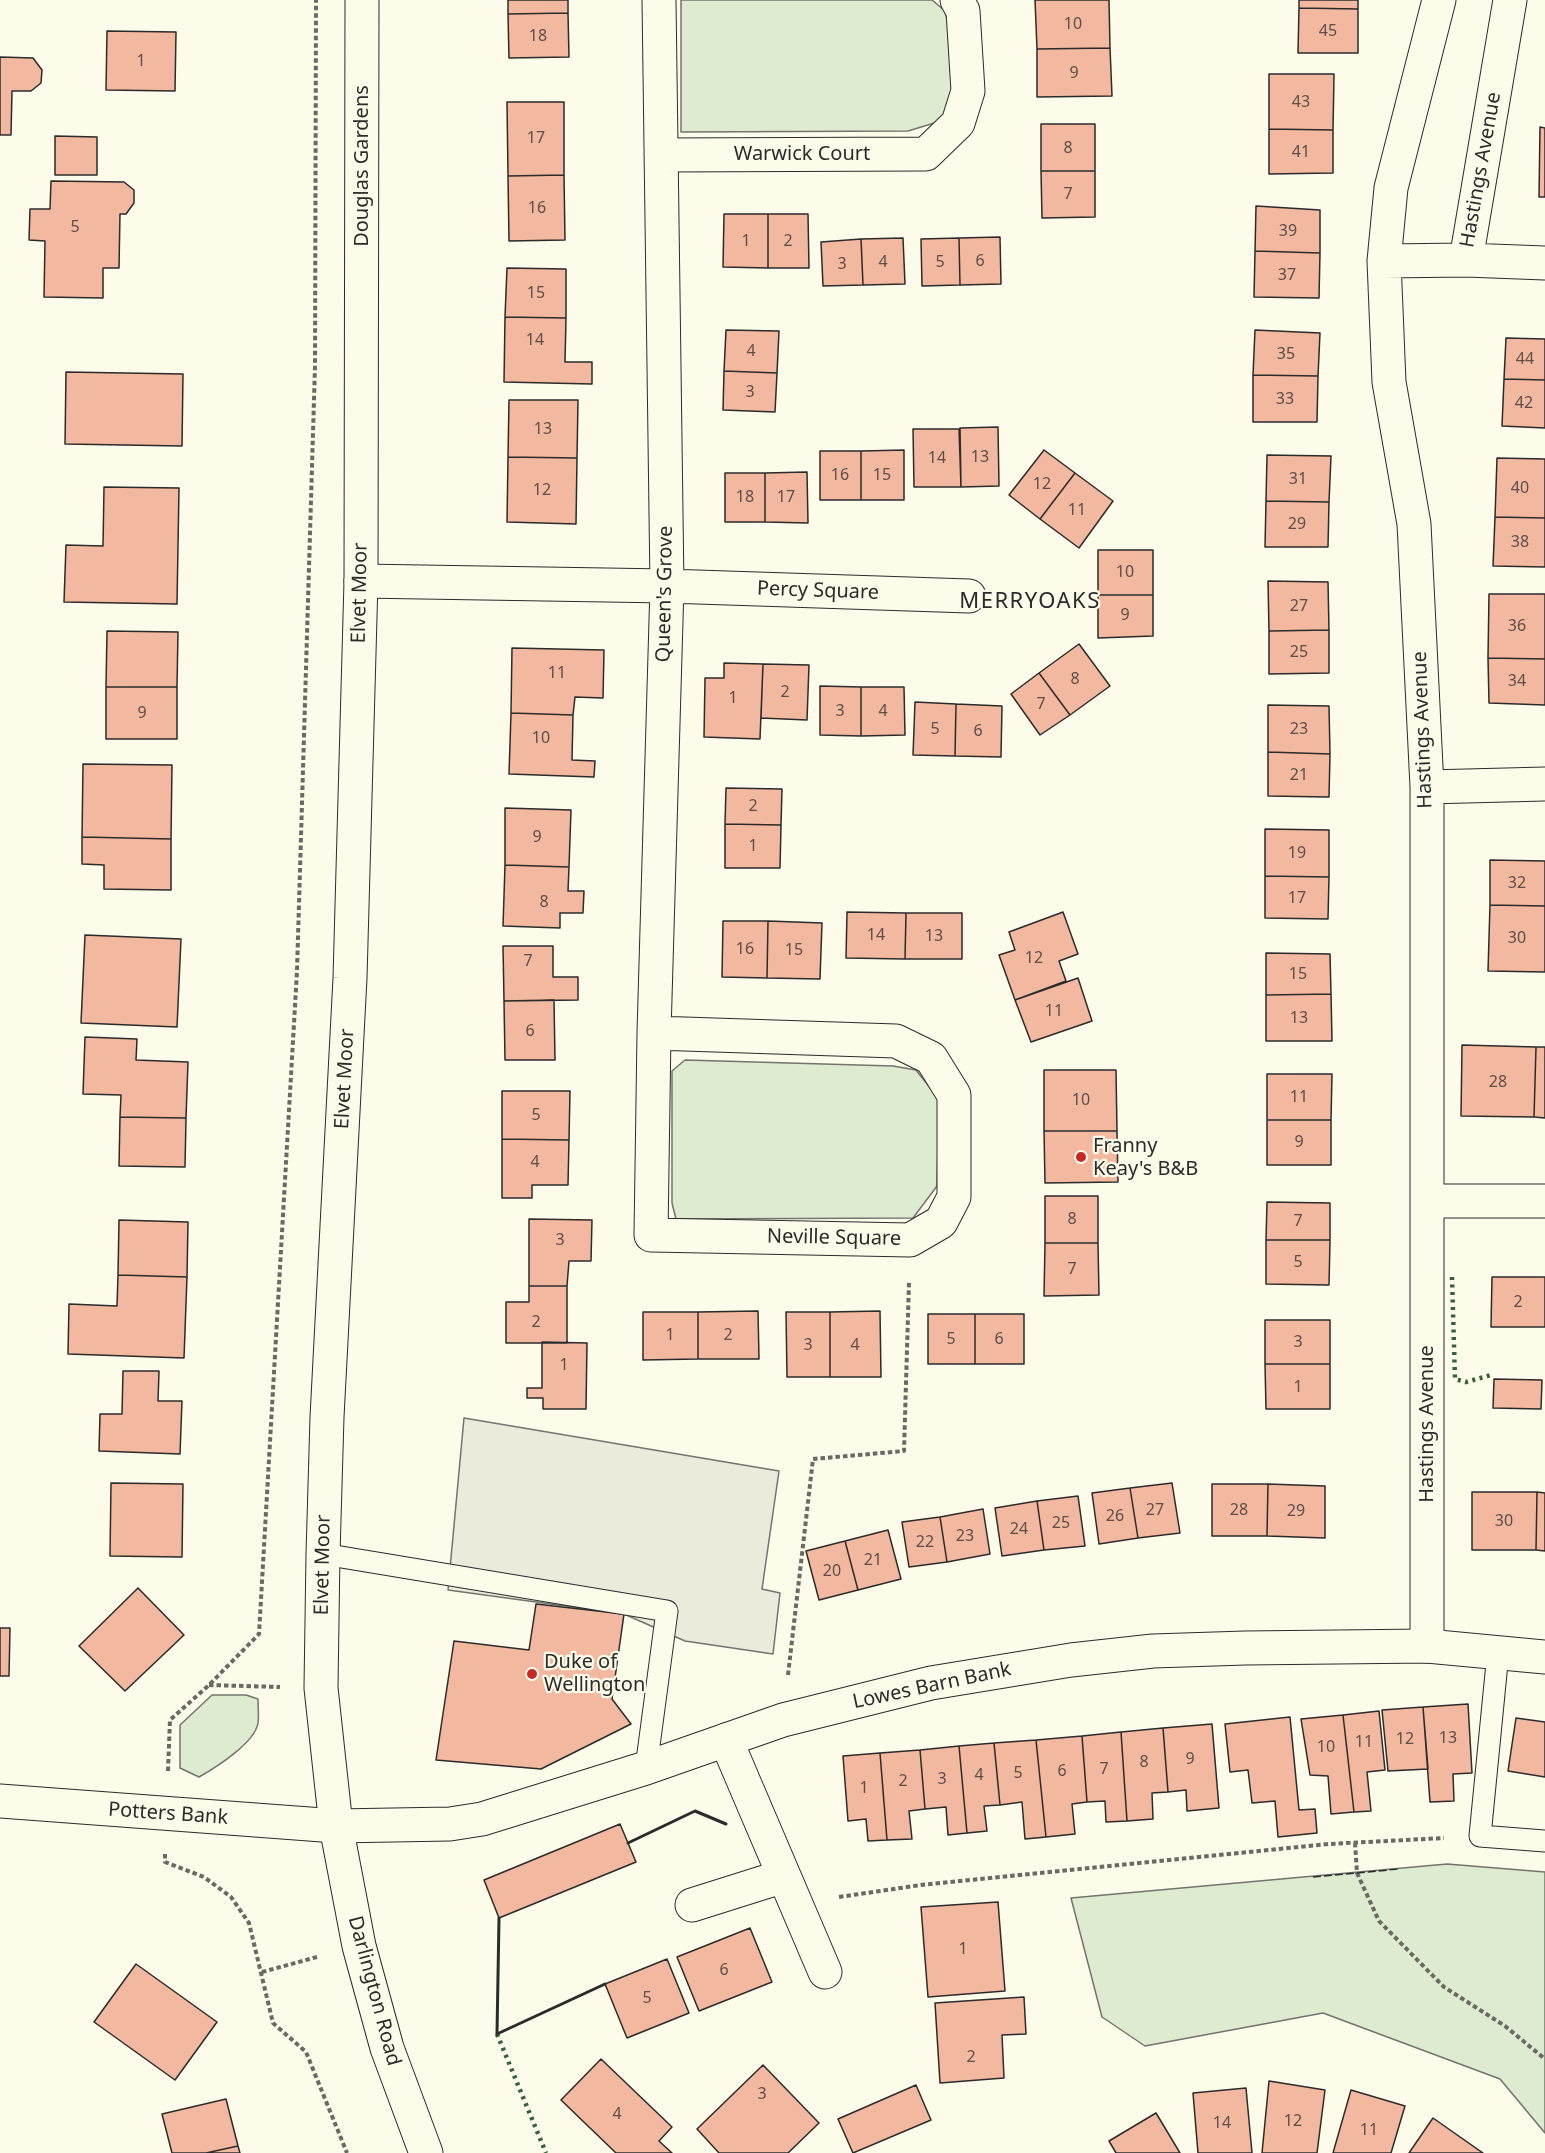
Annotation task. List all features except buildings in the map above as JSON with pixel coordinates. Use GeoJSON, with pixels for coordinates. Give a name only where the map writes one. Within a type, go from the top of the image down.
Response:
{"type":"FeatureCollection","features":[{"type":"Feature","properties":{"kind":"main road","name":"Douglas Gardens"},"geometry":{"type":"LineString","coordinates":[[362,0],[362,331]]}},
{"type":"Feature","properties":{"kind":"main road"},"geometry":{"type":"LineString","coordinates":[[659,0],[661,155]]}},
{"type":"Feature","properties":{"kind":"main road","name":"Warwick Court"},"geometry":{"type":"LineString","coordinates":[[661,155],[926,154],[958,123],[968,91],[963,12],[957,0]]}},
{"type":"Feature","properties":{"kind":"main road","name":"Hastings Avenue"},"geometry":{"type":"LineString","coordinates":[[1427,1646],[1427,787],[1414,524],[1389,382],[1384,261],[1391,188],[1438,0]]}},
{"type":"Feature","properties":{"kind":"main road","name":"Hastings Avenue"},"geometry":{"type":"LineString","coordinates":[[1384,261],[1466,260],[1510,0]]}},
{"type":"Feature","properties":{"kind":"main road","name":"Queen's Grove"},"geometry":{"type":"LineString","coordinates":[[654,1033],[667,586],[661,155]]}},
{"type":"Feature","properties":{"kind":"main road"},"geometry":{"type":"LineString","coordinates":[[1466,260],[1545,263]]}},
{"type":"Feature","properties":{"kind":"main road","name":"Elvet Moor"},"geometry":{"type":"LineString","coordinates":[[336,1826],[321,1688],[323,1554],[327,1417],[350,978],[361,581],[362,331]]}},
{"type":"Feature","properties":{"kind":"main road","name":"Percy Square"},"geometry":{"type":"LineString","coordinates":[[361,581],[667,586],[969,596]]}},
{"type":"Feature","properties":{"kind":"main road"},"geometry":{"type":"LineString","coordinates":[[1427,787],[1545,784]]}},
{"type":"Feature","properties":{"kind":"main road","name":"Neville Square"},"geometry":{"type":"LineString","coordinates":[[654,1033],[896,1041],[931,1058],[954,1095],[954,1197],[941,1222],[910,1240],[651,1235],[654,1033]]}},
{"type":"Feature","properties":{"kind":"main road"},"geometry":{"type":"LineString","coordinates":[[1427,1201],[1545,1201]]}},
{"type":"Feature","properties":{"kind":"main road","name":"Lowes Barn Bank"},"geometry":{"type":"LineString","coordinates":[[336,1826],[450,1824],[482,1819],[646,1768],[783,1719],[931,1683],[1071,1660],[1165,1651],[1427,1646],[1545,1657]]}},
{"type":"Feature","properties":{"kind":"main road"},"geometry":{"type":"LineString","coordinates":[[726,1740],[825,1972]]}},
{"type":"Feature","properties":{"kind":"main road","name":"Potters Bank"},"geometry":{"type":"LineString","coordinates":[[0,1801],[336,1826]]}},
{"type":"Feature","properties":{"kind":"main road","name":"Darlington Road"},"geometry":{"type":"LineString","coordinates":[[336,1826],[359,1946],[387,2048],[426,2153]]}},
{"type":"Feature","properties":{"kind":"main road"},"geometry":{"type":"LineString","coordinates":[[692,1905],[790,1890]]}},
{"type":"Feature","properties":{"kind":"lane"},"geometry":{"type":"LineString","coordinates":[[323,1554],[667,1611],[646,1768]]}},
{"type":"Feature","properties":{"kind":"lane"},"geometry":{"type":"LineString","coordinates":[[1498,1653],[1480,1836],[1545,1841]]}},
{"type":"Feature","properties":{"kind":"path"},"geometry":{"type":"LineString","coordinates":[[168,1773],[171,1719],[209,1685],[259,1634],[297,971],[315,366],[316,0]]}},
{"type":"Feature","properties":{"kind":"path"},"geometry":{"type":"LineString","coordinates":[[783,1719],[813,1459],[904,1451],[910,1240]]}},
{"type":"Feature","properties":{"kind":"path"},"geometry":{"type":"LineString","coordinates":[[209,1685],[321,1688]]}},
{"type":"Feature","properties":{"kind":"path"},"geometry":{"type":"LineString","coordinates":[[790,1890],[921,1885],[1329,1844],[1480,1836]]}},
{"type":"Feature","properties":{"kind":"path"},"geometry":{"type":"LineString","coordinates":[[1355,1843],[1357,1873],[1379,1921],[1444,1987],[1505,2026],[1545,2060]]}},
{"type":"Feature","properties":{"kind":"path"},"geometry":{"type":"LineString","coordinates":[[165,1862],[204,1876],[231,1897],[249,1923],[273,2023],[306,2052],[347,2153]]}},
{"type":"Feature","properties":{"kind":"path"},"geometry":{"type":"LineString","coordinates":[[262,1972],[359,1946]]}},
{"type":"Feature","properties":{"kind":"green space"},"geometry":{"type":"Polygon","coordinates":[[[681,0],[932,0],[945,11],[950,32],[952,90],[941,121],[908,131],[681,132],[681,0]]]}},
{"type":"Feature","properties":{"kind":"green space"},"geometry":{"type":"Polygon","coordinates":[[[685,1060],[893,1066],[916,1070],[939,1099],[937,1186],[913,1218],[676,1219],[672,1203],[672,1071],[685,1060]]]}},
{"type":"Feature","properties":{"kind":"green space"},"geometry":{"type":"Polygon","coordinates":[[[212,1695],[246,1695],[258,1699],[258,1723],[250,1739],[242,1747],[199,1777],[180,1768],[180,1725],[212,1695]]]}},
{"type":"Feature","properties":{"kind":"green space"},"geometry":{"type":"Polygon","coordinates":[[[1447,1864],[1545,1872],[1545,2133],[1500,2079],[1323,2013],[1145,2046],[1102,2017],[1071,1898],[1447,1864]]]}},
{"type":"Feature","properties":{"kind":"shaded area"},"geometry":{"type":"Polygon","coordinates":[[[464,1418],[779,1471],[762,1589],[780,1593],[773,1654],[685,1641],[624,1614],[448,1590],[464,1418]]]}},
{"type":"Feature","properties":{"kind":"hedge"},"geometry":{"type":"LineString","coordinates":[[1452,1277],[1455,1379],[1466,1382],[1491,1375]]}},
{"type":"Feature","properties":{"kind":"hedge"},"geometry":{"type":"LineString","coordinates":[[497,2034],[546,2153]]}},
{"type":"Feature","properties":{"kind":"fence"},"geometry":{"type":"LineString","coordinates":[[1313,1877],[1399,1869]]}},
{"type":"Feature","properties":{"kind":"wall"},"geometry":{"type":"LineString","coordinates":[[628,1843],[695,1811],[726,1824]]}},
{"type":"Feature","properties":{"kind":"wall"},"geometry":{"type":"LineString","coordinates":[[499,1918],[497,2034],[605,1984]]}},
{"type":"Feature","properties":{"kind":"place","name":"Franny Keay's B&B"},"geometry":{"type":"Point","coordinates":[1081,1157]}},
{"type":"Feature","properties":{"kind":"place","name":"Duke of Wellington"},"geometry":{"type":"Point","coordinates":[532,1674]}},
{"type":"Feature","properties":{"kind":"district","name":"MERRYOAKS"},"geometry":{"type":"Point","coordinates":[1030,602]}}]}
